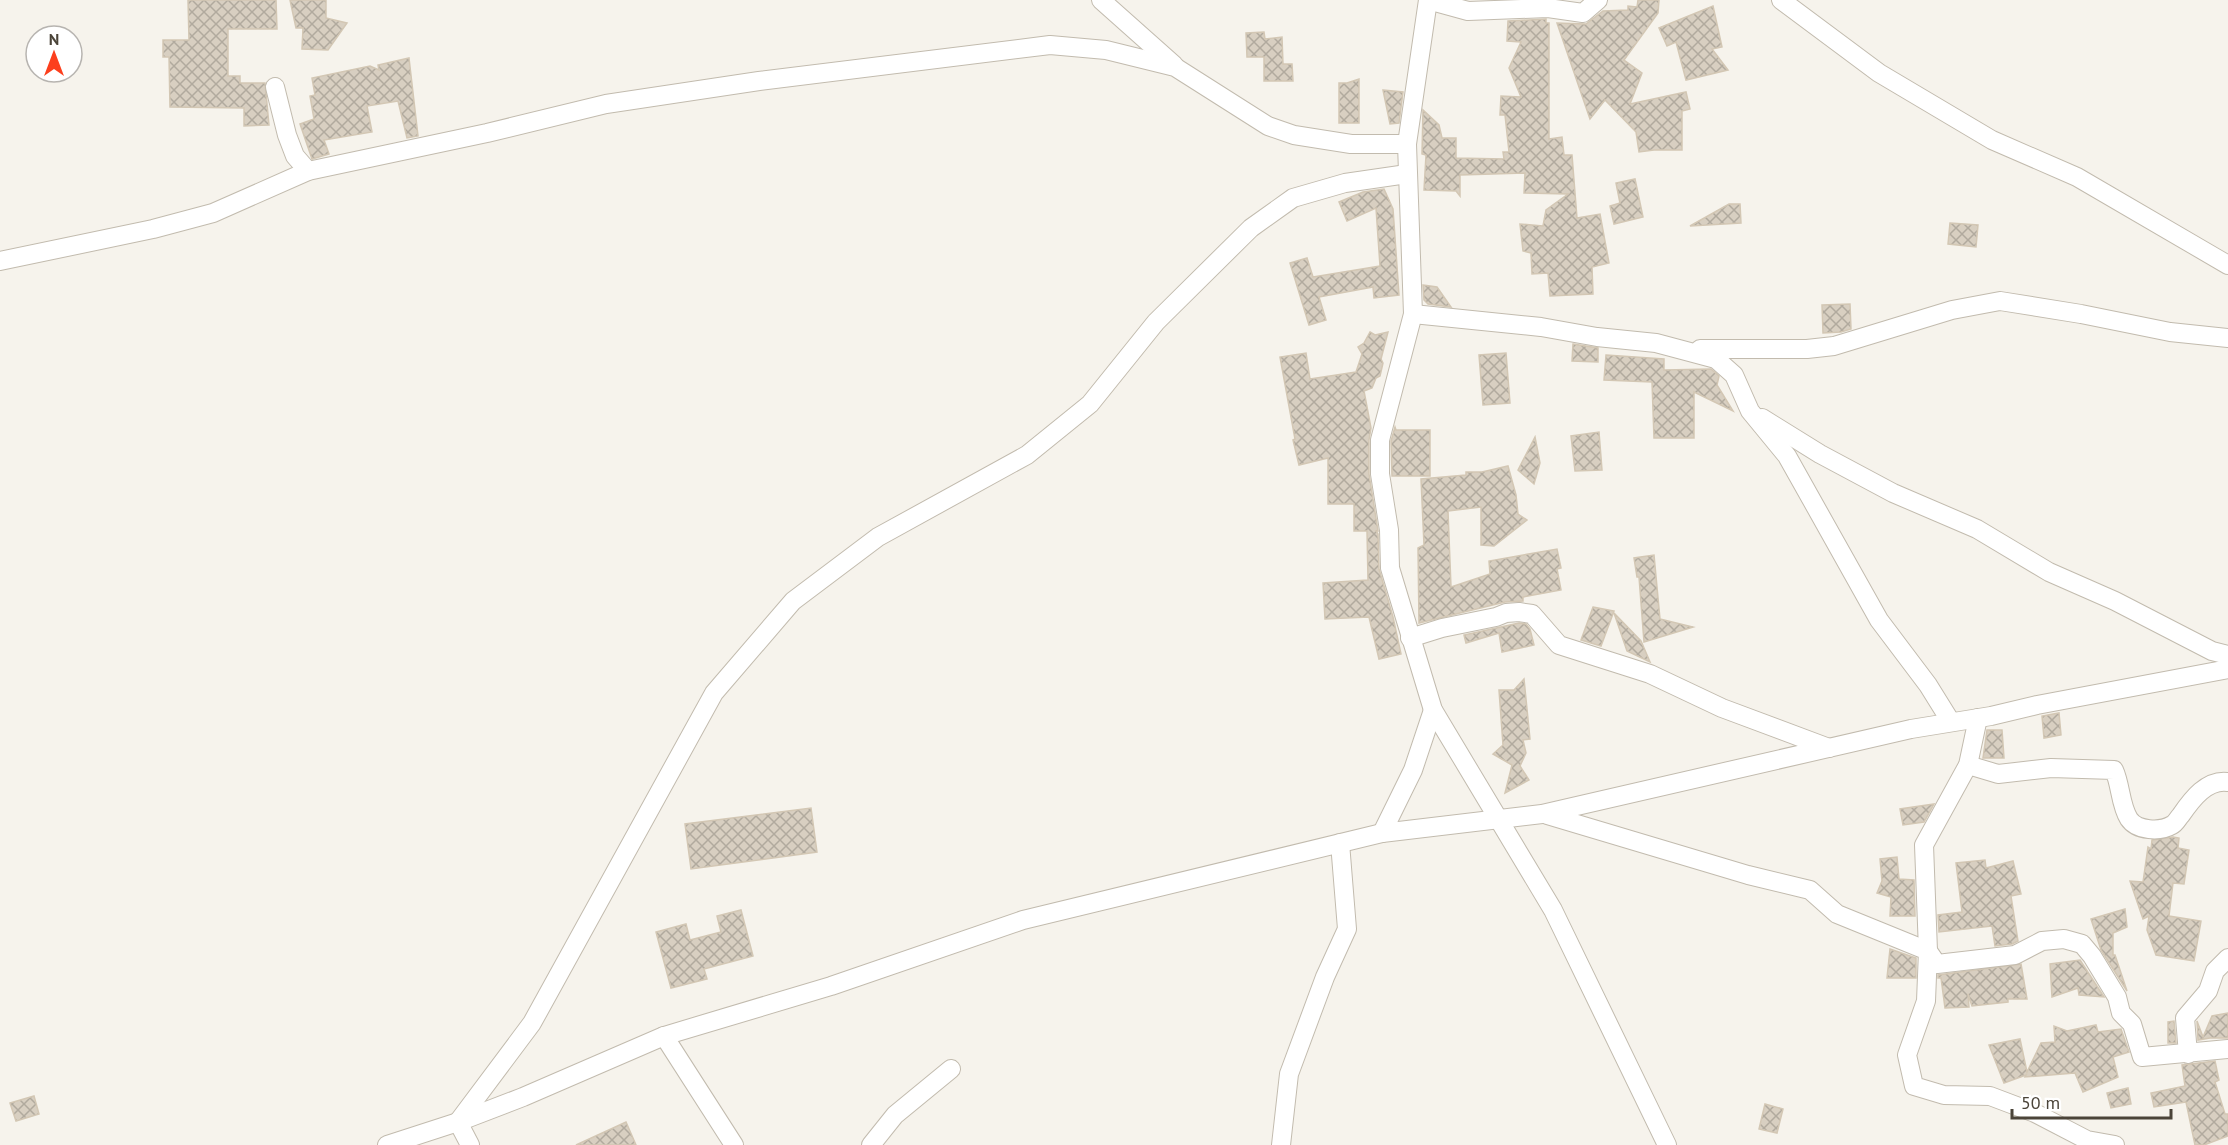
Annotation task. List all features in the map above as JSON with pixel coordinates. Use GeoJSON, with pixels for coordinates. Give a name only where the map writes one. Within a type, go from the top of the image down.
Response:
{"type":"FeatureCollection","features":[{"type":"Feature","properties":{"kind":"street"},"geometry":{"type":"LineString","coordinates":[[1101,0],[1175,67],[1268,126],[1294,135],[1351,144],[1407,144]]}},
{"type":"Feature","properties":{"kind":"street"},"geometry":{"type":"LineString","coordinates":[[1598,0],[1583,13],[1548,8],[1468,11],[1428,0],[1407,144],[1413,314],[1380,440],[1380,474],[1389,530],[1390,568],[1433,710],[1553,910],[1667,1145]]}},
{"type":"Feature","properties":{"kind":"street"},"geometry":{"type":"LineString","coordinates":[[1781,0],[1879,73],[1971,128],[1992,140],[2077,177],[2228,265]]}},
{"type":"Feature","properties":{"kind":"street"},"geometry":{"type":"LineString","coordinates":[[0,261],[153,229],[213,213],[308,171],[487,133],[606,104],[759,81],[1050,45],[1106,50],[1175,67]]}},
{"type":"Feature","properties":{"kind":"street"},"geometry":{"type":"LineString","coordinates":[[275,87],[287,135],[295,156],[308,171]]}},
{"type":"Feature","properties":{"kind":"street"},"geometry":{"type":"LineString","coordinates":[[458,1122],[532,1023],[714,693],[793,601],[878,537],[1027,455],[1072,419],[1090,404],[1156,322],[1251,228],[1293,198],[1345,183],[1407,174]]}},
{"type":"Feature","properties":{"kind":"street"},"geometry":{"type":"LineString","coordinates":[[1677,349],[1807,349],[1834,346],[1952,310],[2000,301],[2170,332],[2228,338]]}},
{"type":"Feature","properties":{"kind":"street"},"geometry":{"type":"LineString","coordinates":[[1413,314],[1541,327],[1656,343],[1716,359],[1734,375],[1750,411],[1787,456],[1879,620],[1928,685],[1951,722]]}},
{"type":"Feature","properties":{"kind":"street"},"geometry":{"type":"LineString","coordinates":[[1750,411],[1820,454],[1893,493],[1977,529],[2049,572],[2115,601],[2212,651],[2228,655]]}},
{"type":"Feature","properties":{"kind":"street"},"geometry":{"type":"LineString","coordinates":[[1410,638],[1506,613],[1519,612],[1532,615],[1559,645],[1650,674],[1722,708],[1829,748]]}},
{"type":"Feature","properties":{"kind":"street"},"geometry":{"type":"LineString","coordinates":[[387,1145],[458,1122],[523,1097],[597,1063],[664,1036],[831,986],[1023,920],[1382,833],[1542,814],[1911,729],[2228,669]]}},
{"type":"Feature","properties":{"kind":"street"},"geometry":{"type":"LineString","coordinates":[[1382,833],[1413,770],[1433,710]]}},
{"type":"Feature","properties":{"kind":"street"},"geometry":{"type":"LineString","coordinates":[[1978,718],[1968,765],[1924,845],[1928,951],[1926,1001],[1907,1055],[1914,1086],[1944,1095],[1990,1096],[2035,1113],[2087,1140],[2115,1145]]}},
{"type":"Feature","properties":{"kind":"street"},"geometry":{"type":"LineString","coordinates":[[1968,765],[1998,774],[2051,768],[2114,770],[2128,818],[2134,825],[2146,829],[2161,829],[2174,825],[2194,798],[2207,786],[2220,781],[2228,782]]}},
{"type":"Feature","properties":{"kind":"street"},"geometry":{"type":"LineString","coordinates":[[1542,814],[1748,875],[1810,890],[1837,914],[1928,951],[1937,964],[2015,955],[2043,941],[2064,939],[2082,944],[2117,997],[2121,1013],[2132,1024],[2142,1057],[2228,1049]]}},
{"type":"Feature","properties":{"kind":"street"},"geometry":{"type":"LineString","coordinates":[[1281,1145],[1289,1074],[1325,977],[1347,929],[1340,843]]}},
{"type":"Feature","properties":{"kind":"street"},"geometry":{"type":"LineString","coordinates":[[2188,1054],[2185,1018],[2208,991],[2215,972],[2228,958]]}},
{"type":"Feature","properties":{"kind":"street"},"geometry":{"type":"LineString","coordinates":[[664,1036],[734,1145]]}},
{"type":"Feature","properties":{"kind":"street"},"geometry":{"type":"LineString","coordinates":[[871,1145],[895,1115],[951,1069]]}},
{"type":"Feature","properties":{"kind":"street"},"geometry":{"type":"LineString","coordinates":[[458,1122],[470,1145]]}},
{"type":"Feature","properties":{"kind":"building"},"geometry":{"type":"Polygon","coordinates":[[[188,0],[276,0],[277,29],[228,29],[228,76],[240,76],[240,83],[265,83],[269,125],[244,126],[244,108],[170,107],[169,57],[163,57],[163,40],[189,40],[188,0]]]}},
{"type":"Feature","properties":{"kind":"building"},"geometry":{"type":"Polygon","coordinates":[[[290,0],[326,0],[326,18],[347,23],[328,50],[302,49],[303,28],[296,28],[290,0]]]}},
{"type":"Feature","properties":{"kind":"building"},"geometry":{"type":"Polygon","coordinates":[[[1638,0],[1659,0],[1658,13],[1624,60],[1642,73],[1630,104],[1686,92],[1690,109],[1682,111],[1682,150],[1639,152],[1636,132],[1605,100],[1590,119],[1557,23],[1586,24],[1603,11],[1628,10],[1628,6],[1637,7],[1638,0]]]}},
{"type":"Feature","properties":{"kind":"building"},"geometry":{"type":"Polygon","coordinates":[[[1713,6],[1722,47],[1712,49],[1728,70],[1686,80],[1676,42],[1667,46],[1659,28],[1713,6]]]}},
{"type":"Feature","properties":{"kind":"building"},"geometry":{"type":"Polygon","coordinates":[[[1546,19],[1546,23],[1549,23],[1549,139],[1562,137],[1564,155],[1572,155],[1577,218],[1600,214],[1609,263],[1592,267],[1593,294],[1550,296],[1548,273],[1532,274],[1531,253],[1523,251],[1520,224],[1543,226],[1546,210],[1568,194],[1524,193],[1525,173],[1460,175],[1460,196],[1456,191],[1424,190],[1426,155],[1422,154],[1423,110],[1439,125],[1442,138],[1456,138],[1456,158],[1504,159],[1503,152],[1509,152],[1505,115],[1500,115],[1501,96],[1521,97],[1509,68],[1521,42],[1507,41],[1508,21],[1546,19]]]}},
{"type":"Feature","properties":{"kind":"building"},"geometry":{"type":"Polygon","coordinates":[[[1264,32],[1265,39],[1282,37],[1283,64],[1292,64],[1293,81],[1264,81],[1264,57],[1247,57],[1246,33],[1264,32]]]}},
{"type":"Feature","properties":{"kind":"building"},"geometry":{"type":"Polygon","coordinates":[[[409,58],[418,136],[407,138],[398,101],[367,106],[372,132],[324,140],[329,154],[312,159],[300,124],[314,119],[310,96],[315,95],[312,78],[370,66],[379,70],[378,65],[409,58]]]}},
{"type":"Feature","properties":{"kind":"building"},"geometry":{"type":"Polygon","coordinates":[[[1359,79],[1359,123],[1339,123],[1339,83],[1359,79]]]}},
{"type":"Feature","properties":{"kind":"building"},"geometry":{"type":"Polygon","coordinates":[[[1383,90],[1403,92],[1399,123],[1390,124],[1383,90]]]}},
{"type":"Feature","properties":{"kind":"building"},"geometry":{"type":"Polygon","coordinates":[[[1635,179],[1643,217],[1614,224],[1610,206],[1620,203],[1616,183],[1635,179]]]}},
{"type":"Feature","properties":{"kind":"building"},"geometry":{"type":"Polygon","coordinates":[[[1384,189],[1393,209],[1399,295],[1374,298],[1373,287],[1319,297],[1326,320],[1309,325],[1290,263],[1307,258],[1313,277],[1380,266],[1376,208],[1347,221],[1339,202],[1363,192],[1384,189]]]}},
{"type":"Feature","properties":{"kind":"building"},"geometry":{"type":"Polygon","coordinates":[[[1729,204],[1740,204],[1741,223],[1690,226],[1729,204]]]}},
{"type":"Feature","properties":{"kind":"building"},"geometry":{"type":"Polygon","coordinates":[[[1950,223],[1978,225],[1976,247],[1948,244],[1950,223]]]}},
{"type":"Feature","properties":{"kind":"building"},"geometry":{"type":"Polygon","coordinates":[[[1423,285],[1437,287],[1451,307],[1428,304],[1424,300],[1423,285]]]}},
{"type":"Feature","properties":{"kind":"building"},"geometry":{"type":"Polygon","coordinates":[[[1850,304],[1851,329],[1823,333],[1822,305],[1850,304]]]}},
{"type":"Feature","properties":{"kind":"building"},"geometry":{"type":"Polygon","coordinates":[[[1370,332],[1375,335],[1388,332],[1381,359],[1383,363],[1380,376],[1376,378],[1372,388],[1364,391],[1371,428],[1369,474],[1378,531],[1376,531],[1379,569],[1401,654],[1379,659],[1369,617],[1325,619],[1323,583],[1368,580],[1367,531],[1354,531],[1354,504],[1328,504],[1328,458],[1299,465],[1280,357],[1306,353],[1310,379],[1356,372],[1362,354],[1358,347],[1364,343],[1370,332]]]}},
{"type":"Feature","properties":{"kind":"building"},"geometry":{"type":"Polygon","coordinates":[[[1573,344],[1598,348],[1598,362],[1572,361],[1573,344]]]}},
{"type":"Feature","properties":{"kind":"building"},"geometry":{"type":"Polygon","coordinates":[[[1506,353],[1510,403],[1483,405],[1479,355],[1506,353]]]}},
{"type":"Feature","properties":{"kind":"building"},"geometry":{"type":"Polygon","coordinates":[[[1606,355],[1664,359],[1664,370],[1711,369],[1719,376],[1717,385],[1733,411],[1694,392],[1694,438],[1654,438],[1652,382],[1604,380],[1606,355]]]}},
{"type":"Feature","properties":{"kind":"building"},"geometry":{"type":"Polygon","coordinates":[[[1395,427],[1396,430],[1430,430],[1430,476],[1392,476],[1391,441],[1395,427]]]}},
{"type":"Feature","properties":{"kind":"building"},"geometry":{"type":"Polygon","coordinates":[[[1599,432],[1602,470],[1575,471],[1571,436],[1599,432]]]}},
{"type":"Feature","properties":{"kind":"building"},"geometry":{"type":"Polygon","coordinates":[[[1535,437],[1540,463],[1534,484],[1518,470],[1535,437]]]}},
{"type":"Feature","properties":{"kind":"building"},"geometry":{"type":"Polygon","coordinates":[[[1508,466],[1516,495],[1518,514],[1527,520],[1494,546],[1481,545],[1481,507],[1448,511],[1451,587],[1490,574],[1489,561],[1557,549],[1561,568],[1557,569],[1561,590],[1523,597],[1523,601],[1505,602],[1419,623],[1418,548],[1424,545],[1421,479],[1466,475],[1466,472],[1482,472],[1508,466]]]}},
{"type":"Feature","properties":{"kind":"building"},"geometry":{"type":"Polygon","coordinates":[[[1654,555],[1660,619],[1693,627],[1644,642],[1639,577],[1637,577],[1634,558],[1654,555]]]}},
{"type":"Feature","properties":{"kind":"building"},"geometry":{"type":"Polygon","coordinates":[[[1593,607],[1614,611],[1601,646],[1581,640],[1593,607]]]}},
{"type":"Feature","properties":{"kind":"building"},"geometry":{"type":"Polygon","coordinates":[[[1614,613],[1641,641],[1650,662],[1627,651],[1614,613]]]}},
{"type":"Feature","properties":{"kind":"building"},"geometry":{"type":"Polygon","coordinates":[[[1519,623],[1526,624],[1530,629],[1534,645],[1502,652],[1499,633],[1466,643],[1464,635],[1519,623]]]}},
{"type":"Feature","properties":{"kind":"building"},"geometry":{"type":"Polygon","coordinates":[[[1524,679],[1530,739],[1523,740],[1526,753],[1520,766],[1529,780],[1505,793],[1512,765],[1493,754],[1503,745],[1499,690],[1514,690],[1524,679]]]}},
{"type":"Feature","properties":{"kind":"building"},"geometry":{"type":"Polygon","coordinates":[[[2059,713],[2061,735],[2044,738],[2042,716],[2059,713]]]}},
{"type":"Feature","properties":{"kind":"building"},"geometry":{"type":"Polygon","coordinates":[[[1987,730],[2002,730],[2004,758],[1983,758],[1987,730]]]}},
{"type":"Feature","properties":{"kind":"building"},"geometry":{"type":"Polygon","coordinates":[[[1934,804],[1924,822],[1903,825],[1900,809],[1934,804]]]}},
{"type":"Feature","properties":{"kind":"building"},"geometry":{"type":"Polygon","coordinates":[[[811,808],[817,852],[691,869],[685,824],[811,808]]]}},
{"type":"Feature","properties":{"kind":"building"},"geometry":{"type":"Polygon","coordinates":[[[2179,838],[2178,848],[2189,850],[2184,884],[2173,883],[2169,916],[2201,921],[2194,961],[2156,955],[2147,930],[2149,916],[2143,919],[2130,881],[2143,882],[2148,847],[2151,849],[2152,840],[2179,838]]]}},
{"type":"Feature","properties":{"kind":"building"},"geometry":{"type":"Polygon","coordinates":[[[1897,857],[1899,879],[1914,880],[1915,916],[1890,916],[1891,897],[1877,893],[1882,881],[1880,859],[1897,857]]]}},
{"type":"Feature","properties":{"kind":"building"},"geometry":{"type":"Polygon","coordinates":[[[1985,860],[1986,868],[2013,861],[2021,894],[2011,896],[2018,941],[2012,944],[1995,946],[1992,926],[1939,932],[1938,915],[1962,912],[1956,863],[1985,860]]]}},
{"type":"Feature","properties":{"kind":"building"},"geometry":{"type":"Polygon","coordinates":[[[2125,909],[2127,927],[2113,933],[2113,955],[2115,955],[2127,991],[2101,950],[2091,919],[2125,909]]]}},
{"type":"Feature","properties":{"kind":"building"},"geometry":{"type":"Polygon","coordinates":[[[741,910],[753,956],[704,969],[707,979],[671,988],[656,932],[686,924],[690,940],[721,932],[717,916],[741,910]]]}},
{"type":"Feature","properties":{"kind":"building"},"geometry":{"type":"Polygon","coordinates":[[[1890,949],[1916,958],[1916,978],[1887,978],[1890,949]]]}},
{"type":"Feature","properties":{"kind":"building"},"geometry":{"type":"Polygon","coordinates":[[[2080,960],[2104,997],[2079,995],[2078,988],[2052,997],[2050,964],[2080,960]]]}},
{"type":"Feature","properties":{"kind":"building"},"geometry":{"type":"Polygon","coordinates":[[[2021,964],[2027,999],[2008,999],[2008,1002],[1972,1006],[1968,994],[1969,1007],[1945,1008],[1941,978],[1938,978],[1938,975],[2021,964]]]}},
{"type":"Feature","properties":{"kind":"building"},"geometry":{"type":"Polygon","coordinates":[[[2228,1013],[2228,1038],[2198,1040],[2197,1021],[2203,1037],[2212,1016],[2228,1013]]]}},
{"type":"Feature","properties":{"kind":"building"},"geometry":{"type":"Polygon","coordinates":[[[2174,1021],[2176,1043],[2168,1043],[2168,1022],[2174,1021]]]}},
{"type":"Feature","properties":{"kind":"building"},"geometry":{"type":"Polygon","coordinates":[[[2096,1025],[2098,1032],[2121,1029],[2129,1052],[2113,1057],[2118,1077],[2083,1092],[2075,1073],[2025,1077],[2026,1075],[2004,1083],[1989,1045],[2020,1039],[2027,1072],[2041,1043],[2055,1042],[2054,1026],[2067,1031],[2096,1025]]]}},
{"type":"Feature","properties":{"kind":"building"},"geometry":{"type":"Polygon","coordinates":[[[2215,1061],[2219,1080],[2215,1082],[2225,1114],[2228,1114],[2228,1136],[2204,1145],[2195,1145],[2186,1102],[2154,1107],[2151,1093],[2185,1086],[2182,1065],[2215,1061]]]}},
{"type":"Feature","properties":{"kind":"building"},"geometry":{"type":"Polygon","coordinates":[[[2128,1088],[2131,1104],[2111,1108],[2107,1093],[2128,1088]]]}},
{"type":"Feature","properties":{"kind":"building"},"geometry":{"type":"Polygon","coordinates":[[[34,1096],[39,1114],[16,1121],[10,1103],[34,1096]]]}},
{"type":"Feature","properties":{"kind":"building"},"geometry":{"type":"Polygon","coordinates":[[[1765,1104],[1783,1109],[1777,1133],[1759,1129],[1765,1104]]]}},
{"type":"Feature","properties":{"kind":"building"},"geometry":{"type":"Polygon","coordinates":[[[626,1122],[636,1145],[576,1145],[626,1122]]]}}]}
